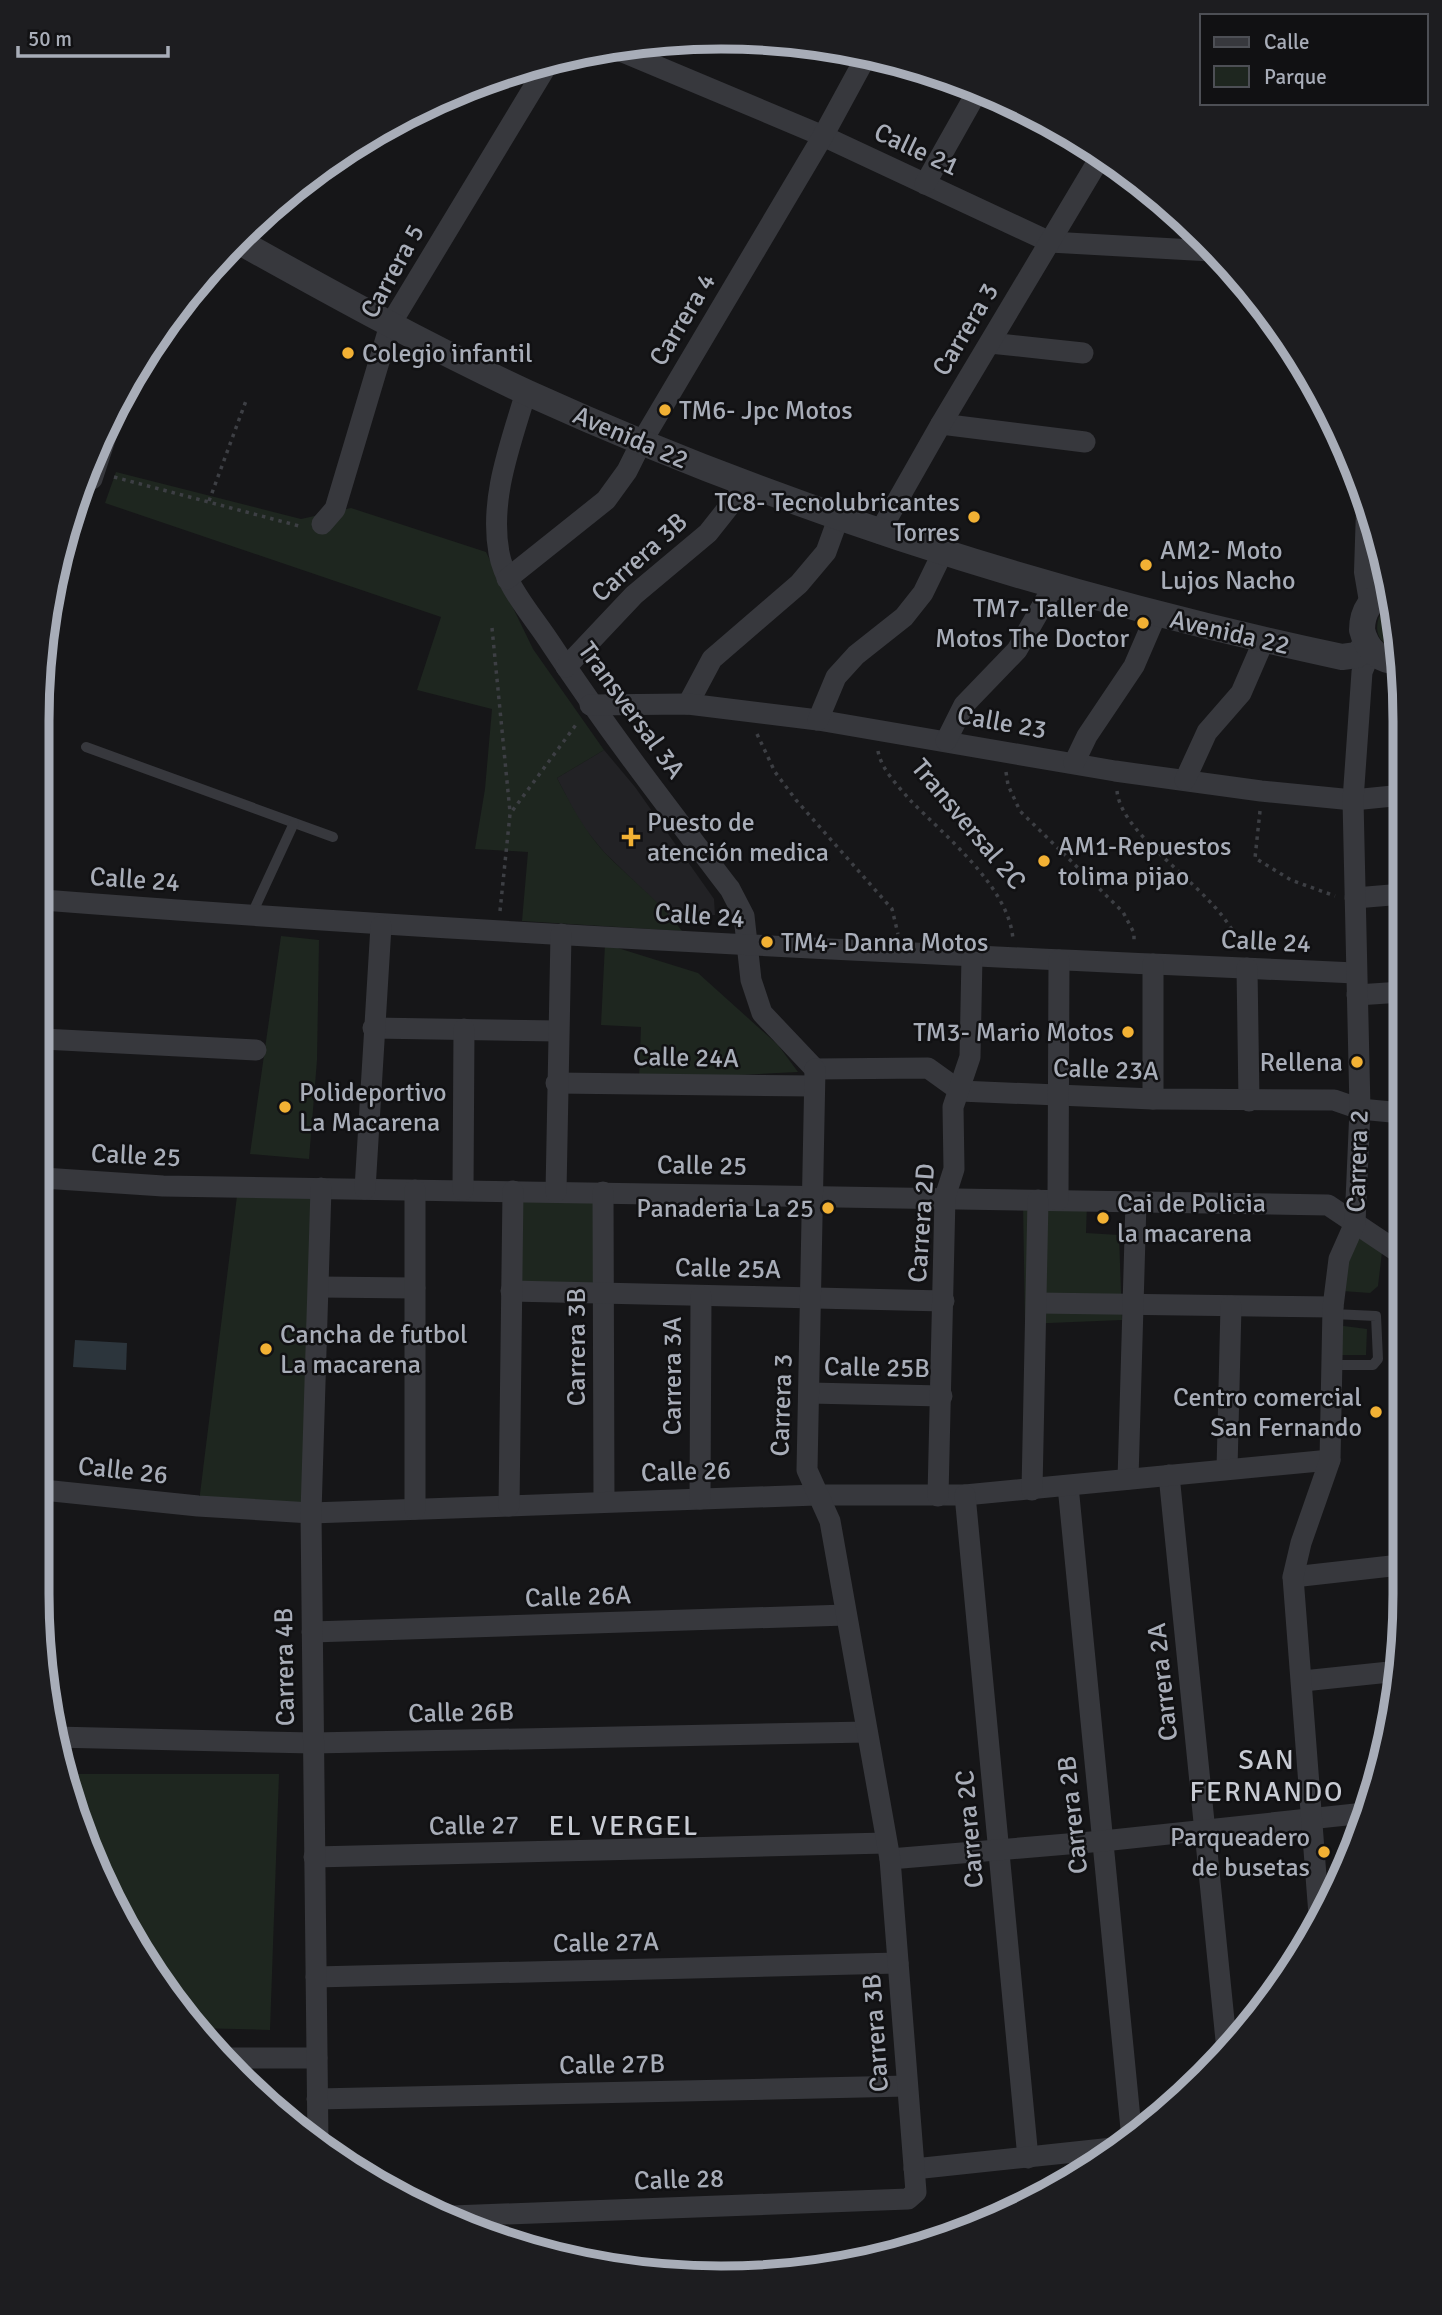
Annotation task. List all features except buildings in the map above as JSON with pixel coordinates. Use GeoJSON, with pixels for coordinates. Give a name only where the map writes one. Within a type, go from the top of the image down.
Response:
{"type":"FeatureCollection","features":[{"type":"Feature","properties":{"kind":"street","name":"Calle 21"},"geometry":{"type":"LineString","coordinates":[[631,55],[823,136],[1050,242],[1200,250]]}},
{"type":"Feature","properties":{"kind":"street","name":"Carrera 4"},"geometry":{"type":"LineString","coordinates":[[507,579],[606,500],[628,471],[641,443],[823,136],[862,64]]}},
{"type":"Feature","properties":{"kind":"street","name":"Carrera 5"},"geometry":{"type":"LineString","coordinates":[[322,523],[334,509],[390,325],[542,74]]}},
{"type":"Feature","properties":{"kind":"street"},"geometry":{"type":"LineString","coordinates":[[925,184],[973,98]]}},
{"type":"Feature","properties":{"kind":"street","name":"Carrera 3"},"geometry":{"type":"LineString","coordinates":[[879,533],[1096,164]]}},
{"type":"Feature","properties":{"kind":"street","name":"Avenida 22"},"geometry":{"type":"LineString","coordinates":[[246,246],[390,325],[526,392],[641,443],[838,519],[942,554],[1156,615],[1350,657],[1369,647]]}},
{"type":"Feature","properties":{"kind":"street"},"geometry":{"type":"LineString","coordinates":[[990,343],[1083,353]]}},
{"type":"Feature","properties":{"kind":"street","name":"Transversal 3A"},"geometry":{"type":"LineString","coordinates":[[526,392],[500,480],[496,521],[499,553],[507,579],[590,705],[730,889],[744,916],[749,946]]}},
{"type":"Feature","properties":{"kind":"street"},"geometry":{"type":"LineString","coordinates":[[941,424],[1085,442]]}},
{"type":"Feature","properties":{"kind":"street","name":"Carrera 3B"},"geometry":{"type":"LineString","coordinates":[[566,667],[634,595],[708,533],[746,485]]}},
{"type":"Feature","properties":{"kind":"street","name":"Transversal 3A"},"geometry":{"type":"LineString","coordinates":[[688,704],[712,659],[799,584],[826,552],[838,519]]}},
{"type":"Feature","properties":{"kind":"street"},"geometry":{"type":"LineString","coordinates":[[1368,541],[1367,572],[1381,596]]}},
{"type":"Feature","properties":{"kind":"street"},"geometry":{"type":"LineString","coordinates":[[818,720],[836,677],[856,655],[904,617],[923,593],[942,554]]}},
{"type":"Feature","properties":{"kind":"street","name":"Transversal 2C"},"geometry":{"type":"LineString","coordinates":[[946,741],[964,705],[1017,650],[1053,587]]}},
{"type":"Feature","properties":{"kind":"street"},"geometry":{"type":"LineString","coordinates":[[1381,596],[1363,620],[1369,647],[1390,661]]}},
{"type":"Feature","properties":{"kind":"street"},"geometry":{"type":"LineString","coordinates":[[1074,763],[1087,736],[1134,666],[1156,615]]}},
{"type":"Feature","properties":{"kind":"street"},"geometry":{"type":"LineString","coordinates":[[1185,780],[1207,732],[1241,693],[1264,640]]}},
{"type":"Feature","properties":{"kind":"street","name":"Carrera 2"},"geometry":{"type":"LineString","coordinates":[[1322,1894],[1312,1819],[1293,1577],[1301,1543],[1330,1460],[1333,1310],[1339,1259],[1355,1223],[1360,1109],[1353,800],[1363,672],[1369,647]]}},
{"type":"Feature","properties":{"kind":"street","name":"Calle 23"},"geometry":{"type":"LineString","coordinates":[[590,705],[688,704],[873,728],[1004,753],[1261,791],[1353,800],[1393,797]]}},
{"type":"Feature","properties":{"kind":"street"},"geometry":{"type":"LineString","coordinates":[[1355,898],[1393,895]]}},
{"type":"Feature","properties":{"kind":"street","name":"Calle 24"},"geometry":{"type":"LineString","coordinates":[[49,900],[381,926],[749,946],[1355,973]]}},
{"type":"Feature","properties":{"kind":"street"},"geometry":{"type":"LineString","coordinates":[[365,1189],[381,926]]}},
{"type":"Feature","properties":{"kind":"street"},"geometry":{"type":"LineString","coordinates":[[556,1192],[556,1083],[561,934]]}},
{"type":"Feature","properties":{"kind":"street"},"geometry":{"type":"LineString","coordinates":[[749,946],[751,980],[762,1013],[815,1078],[928,1068],[960,1091]]}},
{"type":"Feature","properties":{"kind":"street","name":"Carrera 2D"},"geometry":{"type":"LineString","coordinates":[[938,1496],[946,1197],[954,1169],[954,1107],[970,1058],[972,956]]}},
{"type":"Feature","properties":{"kind":"street"},"geometry":{"type":"LineString","coordinates":[[1032,1489],[1037,1303],[1058,1096],[1059,960]]}},
{"type":"Feature","properties":{"kind":"street"},"geometry":{"type":"LineString","coordinates":[[1144,964],[1153,1099]]}},
{"type":"Feature","properties":{"kind":"street"},"geometry":{"type":"LineString","coordinates":[[1247,968],[1249,1101]]}},
{"type":"Feature","properties":{"kind":"street"},"geometry":{"type":"LineString","coordinates":[[1357,995],[1393,993]]}},
{"type":"Feature","properties":{"kind":"street"},"geometry":{"type":"LineString","coordinates":[[373,1027],[558,1031]]}},
{"type":"Feature","properties":{"kind":"street"},"geometry":{"type":"LineString","coordinates":[[463,1190],[464,1029]]}},
{"type":"Feature","properties":{"kind":"street"},"geometry":{"type":"LineString","coordinates":[[49,1039],[256,1049]]}},
{"type":"Feature","properties":{"kind":"street","name":"Carrera 3"},"geometry":{"type":"LineString","coordinates":[[815,1078],[807,1470],[830,1521],[888,1851]]}},
{"type":"Feature","properties":{"kind":"street","name":"Calle 24A"},"geometry":{"type":"LineString","coordinates":[[556,1083],[815,1078]]}},
{"type":"Feature","properties":{"kind":"street","name":"Calle 23A"},"geometry":{"type":"LineString","coordinates":[[960,1091],[1153,1099],[1334,1100],[1360,1109],[1393,1112]]}},
{"type":"Feature","properties":{"kind":"street","name":"Calle 25"},"geometry":{"type":"LineString","coordinates":[[49,1178],[163,1186],[812,1194],[1328,1205],[1393,1249]]}},
{"type":"Feature","properties":{"kind":"street","name":"Carrera 4B"},"geometry":{"type":"LineString","coordinates":[[318,2131],[311,1513],[321,1188]]}},
{"type":"Feature","properties":{"kind":"street"},"geometry":{"type":"LineString","coordinates":[[415,1190],[415,1509]]}},
{"type":"Feature","properties":{"kind":"street"},"geometry":{"type":"LineString","coordinates":[[509,1506],[513,1191]]}},
{"type":"Feature","properties":{"kind":"street","name":"Carrera 3B"},"geometry":{"type":"LineString","coordinates":[[603,1192],[604,1502]]}},
{"type":"Feature","properties":{"kind":"street"},"geometry":{"type":"LineString","coordinates":[[1128,1479],[1136,1202]]}},
{"type":"Feature","properties":{"kind":"street"},"geometry":{"type":"LineString","coordinates":[[320,1287],[415,1288]]}},
{"type":"Feature","properties":{"kind":"street","name":"Calle 25A"},"geometry":{"type":"LineString","coordinates":[[511,1291],[944,1301]]}},
{"type":"Feature","properties":{"kind":"street","name":"Carrera 3A"},"geometry":{"type":"LineString","coordinates":[[700,1499],[701,1296]]}},
{"type":"Feature","properties":{"kind":"street"},"geometry":{"type":"LineString","coordinates":[[1037,1303],[1333,1310]]}},
{"type":"Feature","properties":{"kind":"street"},"geometry":{"type":"LineString","coordinates":[[1227,1469],[1231,1306]]}},
{"type":"Feature","properties":{"kind":"street","name":"Calle 25B"},"geometry":{"type":"LineString","coordinates":[[810,1393],[942,1396]]}},
{"type":"Feature","properties":{"kind":"street","name":"Calle 26"},"geometry":{"type":"LineString","coordinates":[[49,1491],[198,1506],[311,1513],[816,1495],[965,1495],[1330,1460]]}},
{"type":"Feature","properties":{"kind":"street","name":"Carrera 2A"},"geometry":{"type":"LineString","coordinates":[[1169,1475],[1226,2037]]}},
{"type":"Feature","properties":{"kind":"street","name":"Carrera 2B"},"geometry":{"type":"LineString","coordinates":[[1069,1486],[1131,2126]]}},
{"type":"Feature","properties":{"kind":"street","name":"Carrera 2C"},"geometry":{"type":"LineString","coordinates":[[965,1495],[1027,2158]]}},
{"type":"Feature","properties":{"kind":"street"},"geometry":{"type":"LineString","coordinates":[[1293,1577],[1393,1566]]}},
{"type":"Feature","properties":{"kind":"street","name":"Calle 26A"},"geometry":{"type":"LineString","coordinates":[[312,1632],[846,1615]]}},
{"type":"Feature","properties":{"kind":"street"},"geometry":{"type":"LineString","coordinates":[[1303,1681],[1388,1672]]}},
{"type":"Feature","properties":{"kind":"street","name":"Calle 26B"},"geometry":{"type":"LineString","coordinates":[[65,1737],[313,1743],[867,1732]]}},
{"type":"Feature","properties":{"kind":"street","name":"Calle 27"},"geometry":{"type":"LineString","coordinates":[[314,1857],[999,1851],[1356,1814]]}},
{"type":"Feature","properties":{"kind":"street","name":"Carrera 3B"},"geometry":{"type":"LineString","coordinates":[[888,1851],[916,2192],[908,2199]]}},
{"type":"Feature","properties":{"kind":"street","name":"Calle 27A"},"geometry":{"type":"LineString","coordinates":[[316,1977],[898,1963]]}},
{"type":"Feature","properties":{"kind":"street"},"geometry":{"type":"LineString","coordinates":[[236,2058],[317,2058]]}},
{"type":"Feature","properties":{"kind":"street","name":"Calle 27B"},"geometry":{"type":"LineString","coordinates":[[317,2099],[907,2086]]}},
{"type":"Feature","properties":{"kind":"street"},"geometry":{"type":"LineString","coordinates":[[914,2169],[1099,2150]]}},
{"type":"Feature","properties":{"kind":"street","name":"Calle 28"},"geometry":{"type":"LineString","coordinates":[[465,2216],[908,2199]]}},
{"type":"Feature","properties":{"kind":"lane"},"geometry":{"type":"LineString","coordinates":[[86,747],[333,837]]}},
{"type":"Feature","properties":{"kind":"lane"},"geometry":{"type":"LineString","coordinates":[[251,916],[294,823]]}},
{"type":"Feature","properties":{"kind":"lane"},"geometry":{"type":"LineString","coordinates":[[1332,1365],[1373,1365],[1378,1359],[1376,1316],[1333,1310]]}},
{"type":"Feature","properties":{"kind":"path"},"geometry":{"type":"LineString","coordinates":[[209,501],[247,398]]}},
{"type":"Feature","properties":{"kind":"path"},"geometry":{"type":"LineString","coordinates":[[95,477],[125,478],[301,528],[322,523]]}},
{"type":"Feature","properties":{"kind":"path"},"geometry":{"type":"LineString","coordinates":[[492,628],[510,814],[498,931]]}},
{"type":"Feature","properties":{"kind":"path"},"geometry":{"type":"LineString","coordinates":[[510,814],[590,705]]}},
{"type":"Feature","properties":{"kind":"path"},"geometry":{"type":"LineString","coordinates":[[746,711],[775,772],[796,800],[892,909],[903,953]]}},
{"type":"Feature","properties":{"kind":"path","name":"Transversal 2C"},"geometry":{"type":"LineString","coordinates":[[873,728],[879,757],[898,787],[998,895],[1012,927],[1015,958]]}},
{"type":"Feature","properties":{"kind":"path"},"geometry":{"type":"LineString","coordinates":[[1004,753],[1008,785],[1020,811],[1123,912],[1134,933],[1144,964]]}},
{"type":"Feature","properties":{"kind":"path"},"geometry":{"type":"LineString","coordinates":[[1115,771],[1118,799],[1128,819],[1224,917],[1238,942],[1247,968]]}},
{"type":"Feature","properties":{"kind":"path"},"geometry":{"type":"LineString","coordinates":[[1261,791],[1255,858],[1291,880],[1342,898],[1355,898]]}},
{"type":"Feature","properties":{"kind":"shaded area","name":"Puesto de atención medica"},"geometry":{"type":"Polygon","coordinates":[[[604,750],[635,787],[714,899],[715,915],[671,917],[604,852],[580,823],[557,778],[604,750]]]}},
{"type":"Feature","properties":{"kind":"shaded area"},"geometry":{"type":"Polygon","coordinates":[[[75,1340],[127,1343],[126,1370],[73,1367],[75,1340]]]}},
{"type":"Feature","properties":{"kind":"green space"},"geometry":{"type":"Polygon","coordinates":[[[116,472],[301,519],[351,508],[486,552],[533,649],[604,750],[557,778],[578,817],[597,844],[682,931],[522,921],[528,852],[475,849],[485,789],[492,709],[417,690],[441,617],[105,503],[116,472]]]}},
{"type":"Feature","properties":{"kind":"green space"},"geometry":{"type":"Polygon","coordinates":[[[1384,613],[1388,645],[1378,634],[1379,617],[1384,613]]]}},
{"type":"Feature","properties":{"kind":"green space"},"geometry":{"type":"Polygon","coordinates":[[[281,936],[319,940],[317,1060],[309,1159],[250,1154],[281,936]]]}},
{"type":"Feature","properties":{"kind":"green space"},"geometry":{"type":"Polygon","coordinates":[[[605,944],[698,973],[778,1045],[798,1072],[639,1080],[641,1027],[601,1025],[605,944]]]}},
{"type":"Feature","properties":{"kind":"green space"},"geometry":{"type":"Polygon","coordinates":[[[515,1193],[596,1194],[595,1287],[514,1286],[515,1193]]]}},
{"type":"Feature","properties":{"kind":"green space","name":"Cancha de futbol La macarena"},"geometry":{"type":"Polygon","coordinates":[[[318,1195],[310,1512],[199,1502],[237,1196],[318,1195]]]}},
{"type":"Feature","properties":{"kind":"green space"},"geometry":{"type":"Polygon","coordinates":[[[1023,1202],[1087,1203],[1086,1233],[1119,1235],[1122,1320],[1025,1324],[1023,1202]]]}},
{"type":"Feature","properties":{"kind":"green space"},"geometry":{"type":"Polygon","coordinates":[[[1358,1235],[1382,1252],[1378,1286],[1370,1293],[1342,1291],[1345,1263],[1358,1235]]]}},
{"type":"Feature","properties":{"kind":"green space"},"geometry":{"type":"Polygon","coordinates":[[[1336,1325],[1367,1329],[1366,1355],[1336,1355],[1336,1325]]]}},
{"type":"Feature","properties":{"kind":"green space"},"geometry":{"type":"Polygon","coordinates":[[[74,1774],[279,1774],[270,2030],[209,2028],[188,2003],[162,1967],[118,1891],[100,1851],[74,1774]]]}},
{"type":"Feature","properties":{"kind":"place","name":"Colegio infantil"},"geometry":{"type":"Point","coordinates":[348,353]}},
{"type":"Feature","properties":{"kind":"place","name":"TM6- Jpc Motos"},"geometry":{"type":"Point","coordinates":[665,410]}},
{"type":"Feature","properties":{"kind":"place","name":"TC8- Tecnolubricantes Torres"},"geometry":{"type":"Point","coordinates":[974,517]}},
{"type":"Feature","properties":{"kind":"place","name":"AM2- Moto Lujos Nacho"},"geometry":{"type":"Point","coordinates":[1146,565]}},
{"type":"Feature","properties":{"kind":"place","name":"TM7- Taller de Motos The Doctor"},"geometry":{"type":"Point","coordinates":[1143,623]}},
{"type":"Feature","properties":{"kind":"place","name":"Puesto de atención medica"},"geometry":{"type":"Point","coordinates":[631,837]}},
{"type":"Feature","properties":{"kind":"place","name":"AM1-Repuestos tolima pijao"},"geometry":{"type":"Point","coordinates":[1044,861]}},
{"type":"Feature","properties":{"kind":"place","name":"TM4- Danna Motos"},"geometry":{"type":"Point","coordinates":[767,942]}},
{"type":"Feature","properties":{"kind":"place","name":"TM3- Mario Motos"},"geometry":{"type":"Point","coordinates":[1128,1032]}},
{"type":"Feature","properties":{"kind":"place","name":"Rellena"},"geometry":{"type":"Point","coordinates":[1357,1062]}},
{"type":"Feature","properties":{"kind":"place","name":"Polideportivo La Macarena"},"geometry":{"type":"Point","coordinates":[285,1107]}},
{"type":"Feature","properties":{"kind":"place","name":"Panaderia La 25"},"geometry":{"type":"Point","coordinates":[828,1208]}},
{"type":"Feature","properties":{"kind":"place","name":"Cai de Policia la macarena"},"geometry":{"type":"Point","coordinates":[1103,1218]}},
{"type":"Feature","properties":{"kind":"place","name":"Cancha de futbol La macarena"},"geometry":{"type":"Point","coordinates":[266,1349]}},
{"type":"Feature","properties":{"kind":"place","name":"Centro comercial San Fernando"},"geometry":{"type":"Point","coordinates":[1376,1412]}},
{"type":"Feature","properties":{"kind":"place","name":"Parqueadero de busetas"},"geometry":{"type":"Point","coordinates":[1324,1852]}},
{"type":"Feature","properties":{"kind":"district","name":"SAN FERNANDO"},"geometry":{"type":"Point","coordinates":[1267,1775]}},
{"type":"Feature","properties":{"kind":"district","name":"EL VERGEL"},"geometry":{"type":"Point","coordinates":[624,1825]}}]}
